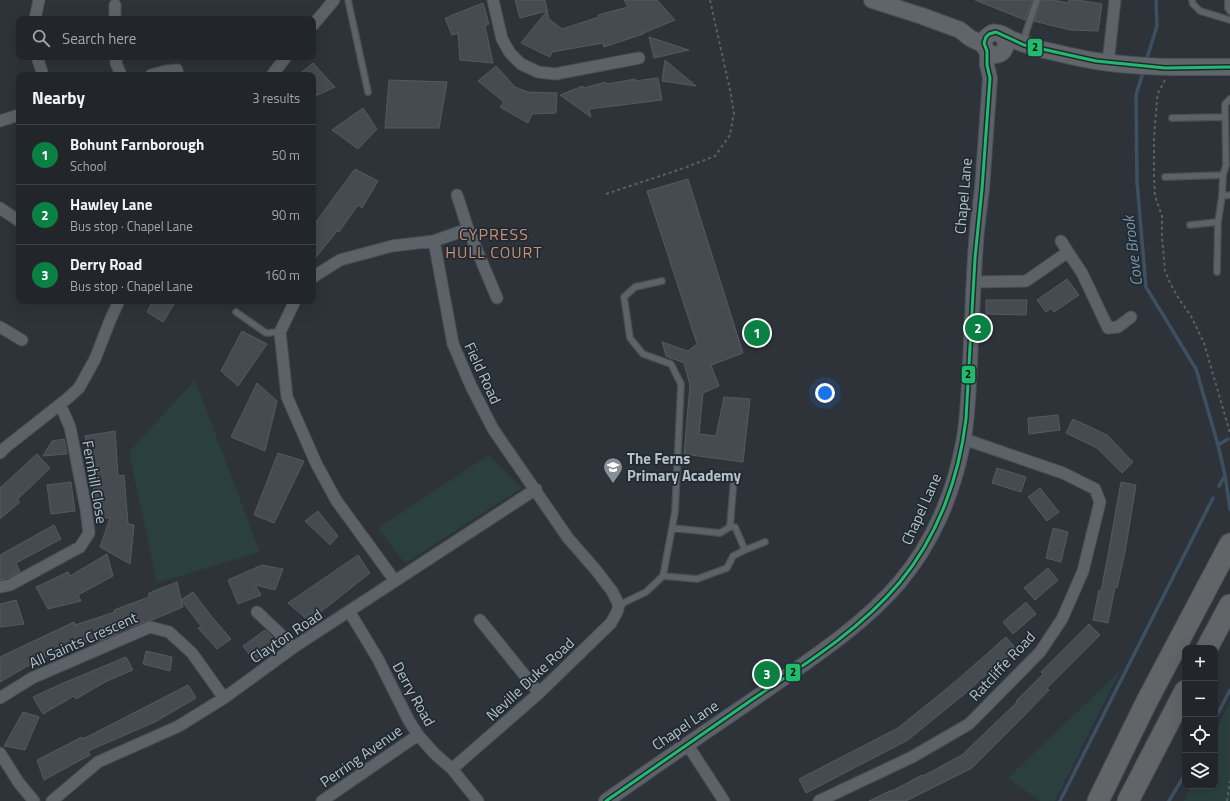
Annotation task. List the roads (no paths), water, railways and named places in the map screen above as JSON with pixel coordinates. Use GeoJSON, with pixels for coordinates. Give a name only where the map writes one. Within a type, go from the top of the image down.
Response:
{"type":"FeatureCollection","features":[{"type":"Feature","properties":{"kind":"highway"},"geometry":{"type":"LineString","coordinates":[[1098,801],[1229,545]]}},
{"type":"Feature","properties":{"kind":"highway"},"geometry":{"type":"LineString","coordinates":[[1210,645],[1230,605]]}},
{"type":"Feature","properties":{"kind":"highway"},"geometry":{"type":"LineString","coordinates":[[1128,801],[1182,697]]}},
{"type":"Feature","properties":{"kind":"main road"},"geometry":{"type":"LineString","coordinates":[[872,0],[960,30],[974,30],[981,33],[995,45],[1024,45],[1080,58],[1165,71],[1230,67]]}},
{"type":"Feature","properties":{"kind":"street"},"geometry":{"type":"LineString","coordinates":[[36,16],[39,0]]}},
{"type":"Feature","properties":{"kind":"street"},"geometry":{"type":"LineString","coordinates":[[316,21],[334,0]]}},
{"type":"Feature","properties":{"kind":"street"},"geometry":{"type":"LineString","coordinates":[[493,0],[502,39],[510,53],[521,64],[538,72],[555,74],[639,58]]}},
{"type":"Feature","properties":{"kind":"street"},"geometry":{"type":"LineString","coordinates":[[1108,63],[1115,0]]}},
{"type":"Feature","properties":{"kind":"street"},"geometry":{"type":"LineString","coordinates":[[115,5],[115,16]]}},
{"type":"Feature","properties":{"kind":"street","name":"Chapel Lane"},"geometry":{"type":"LineString","coordinates":[[606,801],[820,653],[853,627],[897,585],[914,564],[931,536],[956,475],[964,439],[968,403],[976,242],[982,190],[990,78],[987,65],[995,45]]}},
{"type":"Feature","properties":{"kind":"street"},"geometry":{"type":"LineString","coordinates":[[38,60],[42,72]]}},
{"type":"Feature","properties":{"kind":"street"},"geometry":{"type":"LineString","coordinates":[[116,60],[120,72]]}},
{"type":"Feature","properties":{"kind":"street"},"geometry":{"type":"LineString","coordinates":[[274,72],[284,60]]}},
{"type":"Feature","properties":{"kind":"street"},"geometry":{"type":"LineString","coordinates":[[162,72],[177,70],[177,72]]}},
{"type":"Feature","properties":{"kind":"street"},"geometry":{"type":"LineString","coordinates":[[0,121],[16,116]]}},
{"type":"Feature","properties":{"kind":"street"},"geometry":{"type":"LineString","coordinates":[[458,195],[468,229],[497,298]]}},
{"type":"Feature","properties":{"kind":"street"},"geometry":{"type":"LineString","coordinates":[[0,208],[16,219]]}},
{"type":"Feature","properties":{"kind":"street"},"geometry":{"type":"LineString","coordinates":[[316,275],[340,260],[392,246],[434,241],[468,229]]}},
{"type":"Feature","properties":{"kind":"street","name":"Field Road"},"geometry":{"type":"LineString","coordinates":[[434,241],[453,344],[471,386],[493,429],[568,538],[612,591],[619,605]]}},
{"type":"Feature","properties":{"kind":"street"},"geometry":{"type":"LineString","coordinates":[[1061,241],[1078,265],[1108,328],[1118,327],[1131,317]]}},
{"type":"Feature","properties":{"kind":"street"},"geometry":{"type":"LineString","coordinates":[[974,282],[1026,281],[1068,252]]}},
{"type":"Feature","properties":{"kind":"street"},"geometry":{"type":"LineString","coordinates":[[0,453],[79,388],[95,359],[118,304]]}},
{"type":"Feature","properties":{"kind":"street"},"geometry":{"type":"LineString","coordinates":[[294,304],[280,332],[287,397],[316,463],[336,500],[395,581]]}},
{"type":"Feature","properties":{"kind":"street"},"geometry":{"type":"LineString","coordinates":[[0,327],[22,340]]}},
{"type":"Feature","properties":{"kind":"street","name":"Fernhill Close"},"geometry":{"type":"LineString","coordinates":[[0,587],[10,585],[80,547],[89,533],[86,508],[70,427],[63,411],[58,406]]}},
{"type":"Feature","properties":{"kind":"street","name":"Ratcliffe Road"},"geometry":{"type":"LineString","coordinates":[[819,801],[912,757],[969,724],[1040,652],[1062,619],[1083,571],[1100,502],[1095,490],[1063,473],[964,439]]}},
{"type":"Feature","properties":{"kind":"street","name":"Clayton Road"},"geometry":{"type":"LineString","coordinates":[[52,801],[98,762],[179,726],[224,698],[294,647],[536,490]]}},
{"type":"Feature","properties":{"kind":"street","name":"Neville Duke Road"},"geometry":{"type":"LineString","coordinates":[[452,769],[539,693],[611,623],[619,605]]}},
{"type":"Feature","properties":{"kind":"street","name":"Derry Road"},"geometry":{"type":"LineString","coordinates":[[349,611],[378,659],[409,721],[418,735],[434,753],[452,769],[478,801]]}},
{"type":"Feature","properties":{"kind":"street"},"geometry":{"type":"LineString","coordinates":[[257,612],[294,647]]}},
{"type":"Feature","properties":{"kind":"street"},"geometry":{"type":"LineString","coordinates":[[480,620],[539,693]]}},
{"type":"Feature","properties":{"kind":"street","name":"All Saints Crescent"},"geometry":{"type":"LineString","coordinates":[[0,698],[32,678],[150,627],[170,632],[192,653],[224,698]]}},
{"type":"Feature","properties":{"kind":"street","name":"Perring Avenue"},"geometry":{"type":"LineString","coordinates":[[322,801],[418,735]]}},
{"type":"Feature","properties":{"kind":"street"},"geometry":{"type":"LineString","coordinates":[[687,744],[724,801]]}},
{"type":"Feature","properties":{"kind":"street"},"geometry":{"type":"LineString","coordinates":[[0,753],[19,783],[34,801]]}},
{"type":"Feature","properties":{"kind":"lane"},"geometry":{"type":"LineString","coordinates":[[348,0],[368,92]]}},
{"type":"Feature","properties":{"kind":"lane"},"geometry":{"type":"LineString","coordinates":[[1024,45],[1026,32],[1036,0]]}},
{"type":"Feature","properties":{"kind":"lane"},"geometry":{"type":"LineString","coordinates":[[1192,0],[1193,4],[1200,11],[1230,20]]}},
{"type":"Feature","properties":{"kind":"lane"},"geometry":{"type":"LineString","coordinates":[[1228,0],[1228,8],[1230,11]]}},
{"type":"Feature","properties":{"kind":"lane"},"geometry":{"type":"LineString","coordinates":[[1217,272],[1218,222],[1222,196],[1223,175],[1226,165],[1225,104],[1230,99]]}},
{"type":"Feature","properties":{"kind":"lane"},"geometry":{"type":"LineString","coordinates":[[1172,118],[1225,117]]}},
{"type":"Feature","properties":{"kind":"lane"},"geometry":{"type":"LineString","coordinates":[[1165,177],[1223,175]]}},
{"type":"Feature","properties":{"kind":"lane"},"geometry":{"type":"LineString","coordinates":[[1222,196],[1230,195]]}},
{"type":"Feature","properties":{"kind":"lane"},"geometry":{"type":"LineString","coordinates":[[1190,225],[1218,222]]}},
{"type":"Feature","properties":{"kind":"lane"},"geometry":{"type":"LineString","coordinates":[[619,605],[646,592],[663,576],[675,512],[682,384],[671,364],[643,354],[630,338],[624,297],[635,287],[662,281]]}},
{"type":"Feature","properties":{"kind":"lane"},"geometry":{"type":"LineString","coordinates":[[236,312],[266,333],[280,332]]}},
{"type":"Feature","properties":{"kind":"lane"},"geometry":{"type":"LineString","coordinates":[[730,527],[734,477]]}},
{"type":"Feature","properties":{"kind":"lane"},"geometry":{"type":"LineString","coordinates":[[672,528],[720,533],[730,527],[735,527],[745,550]]}},
{"type":"Feature","properties":{"kind":"lane"},"geometry":{"type":"LineString","coordinates":[[663,576],[697,579],[703,577],[728,568],[733,556],[764,542]]}},
{"type":"Feature","properties":{"kind":"waterway","name":"Cove Brook"},"geometry":{"type":"LineString","coordinates":[[1146,61],[1157,26],[1156,0]]}},
{"type":"Feature","properties":{"kind":"waterway","name":"Cove Brook"},"geometry":{"type":"LineString","coordinates":[[1144,69],[1136,95],[1137,182],[1146,287],[1196,369],[1218,445],[1225,475],[1230,509]]}},
{"type":"Feature","properties":{"kind":"waterway"},"geometry":{"type":"LineString","coordinates":[[1218,445],[1228,439]]}},
{"type":"Feature","properties":{"kind":"waterway","name":"Cove Brook"},"geometry":{"type":"LineString","coordinates":[[1219,486],[1225,476]]}},
{"type":"Feature","properties":{"kind":"waterway"},"geometry":{"type":"LineString","coordinates":[[1060,801],[1213,498]]}},
{"type":"Feature","properties":{"kind":"waterway"},"geometry":{"type":"LineString","coordinates":[[1216,717],[1230,690]]}},
{"type":"Feature","properties":{"kind":"waterway"},"geometry":{"type":"LineString","coordinates":[[1169,801],[1182,779]]}},
{"type":"Feature","properties":{"kind":"place","name":"Hawley Lane"},"geometry":{"type":"Point","coordinates":[978,328]}},
{"type":"Feature","properties":{"kind":"place","name":"Bohunt Farnborough"},"geometry":{"type":"Point","coordinates":[757,333]}},
{"type":"Feature","properties":{"kind":"place","name":"The Ferns Primary Academy"},"geometry":{"type":"Point","coordinates":[613,484]}},
{"type":"Feature","properties":{"kind":"place","name":"Derry Road"},"geometry":{"type":"Point","coordinates":[767,674]}},
{"type":"Feature","properties":{"kind":"district","name":"CYPRESS HULL COURT"},"geometry":{"type":"Point","coordinates":[494,243]}}]}
